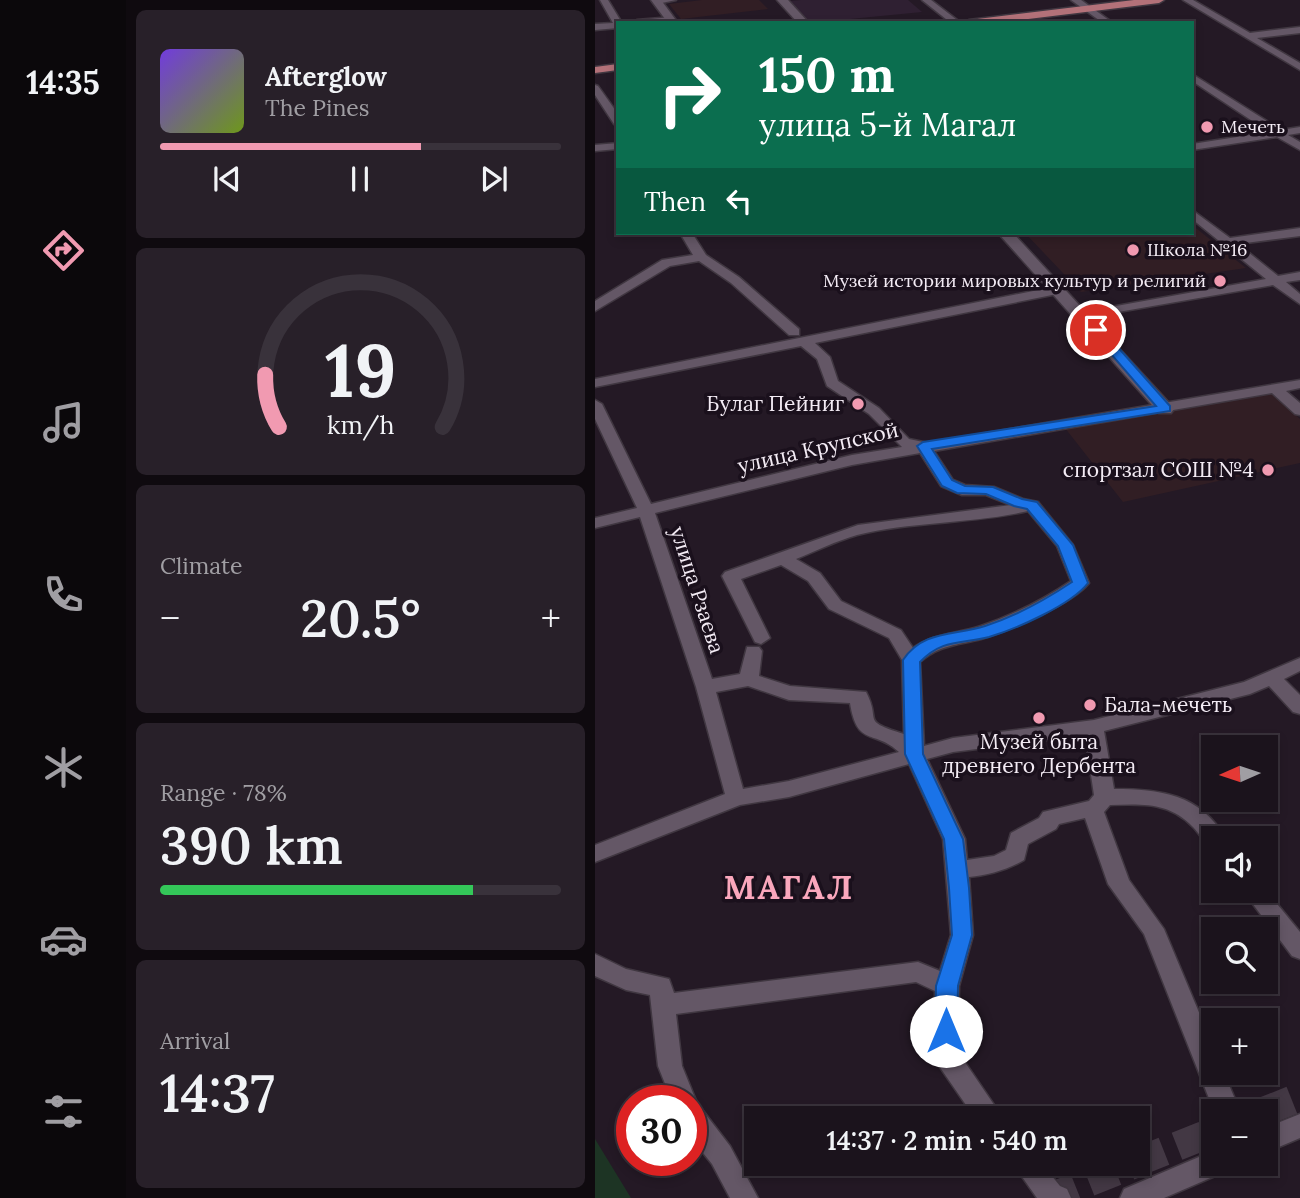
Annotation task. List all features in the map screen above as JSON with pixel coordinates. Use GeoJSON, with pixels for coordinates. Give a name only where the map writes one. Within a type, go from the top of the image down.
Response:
{"type":"FeatureCollection","features":[{"type":"Feature","properties":{"kind":"main road"},"geometry":{"type":"LineString","coordinates":[[985,21],[1159,0]]}},
{"type":"Feature","properties":{"kind":"main road"},"geometry":{"type":"LineString","coordinates":[[595,70],[616,67]]}},
{"type":"Feature","properties":{"kind":"street"},"geometry":{"type":"LineString","coordinates":[[604,0],[616,21]]}},
{"type":"Feature","properties":{"kind":"street"},"geometry":{"type":"LineString","coordinates":[[657,1],[672,0]]}},
{"type":"Feature","properties":{"kind":"street"},"geometry":{"type":"LineString","coordinates":[[782,0],[802,21]]}},
{"type":"Feature","properties":{"kind":"street"},"geometry":{"type":"LineString","coordinates":[[926,0],[954,21]]}},
{"type":"Feature","properties":{"kind":"street"},"geometry":{"type":"LineString","coordinates":[[1075,0],[1106,21]]}},
{"type":"Feature","properties":{"kind":"street"},"geometry":{"type":"LineString","coordinates":[[1187,0],[1300,67]]}},
{"type":"Feature","properties":{"kind":"street"},"geometry":{"type":"LineString","coordinates":[[657,1],[671,21]]}},
{"type":"Feature","properties":{"kind":"street"},"geometry":{"type":"LineString","coordinates":[[595,27],[616,24]]}},
{"type":"Feature","properties":{"kind":"street"},"geometry":{"type":"LineString","coordinates":[[1250,36],[1300,30]]}},
{"type":"Feature","properties":{"kind":"street"},"geometry":{"type":"LineString","coordinates":[[1281,55],[1300,52]]}},
{"type":"Feature","properties":{"kind":"street"},"geometry":{"type":"LineString","coordinates":[[1194,78],[1300,147]]}},
{"type":"Feature","properties":{"kind":"street"},"geometry":{"type":"LineString","coordinates":[[595,88],[616,119]]}},
{"type":"Feature","properties":{"kind":"street"},"geometry":{"type":"LineString","coordinates":[[1194,147],[1300,130]]}},
{"type":"Feature","properties":{"kind":"street"},"geometry":{"type":"LineString","coordinates":[[595,148],[616,146]]}},
{"type":"Feature","properties":{"kind":"street"},"geometry":{"type":"LineString","coordinates":[[1194,215],[1300,300]]}},
{"type":"Feature","properties":{"kind":"street"},"geometry":{"type":"LineString","coordinates":[[1227,242],[1300,232]]}},
{"type":"Feature","properties":{"kind":"street"},"geometry":{"type":"LineString","coordinates":[[687,235],[701,257],[735,280],[823,357],[832,383],[874,411],[904,443],[923,446],[947,482],[962,490],[988,490],[1019,503],[1032,505],[1065,545],[1080,583],[1045,607],[986,632],[944,639],[925,646],[911,660]]}},
{"type":"Feature","properties":{"kind":"street"},"geometry":{"type":"LineString","coordinates":[[1007,235],[1165,409]]}},
{"type":"Feature","properties":{"kind":"street"},"geometry":{"type":"LineString","coordinates":[[595,307],[666,263],[701,257]]}},
{"type":"Feature","properties":{"kind":"street"},"geometry":{"type":"LineString","coordinates":[[1083,316],[1300,276]]}},
{"type":"Feature","properties":{"kind":"street"},"geometry":{"type":"LineString","coordinates":[[595,383],[799,337],[1058,290]]}},
{"type":"Feature","properties":{"kind":"street","name":"улица Крупской"},"geometry":{"type":"LineString","coordinates":[[595,523],[852,460],[923,446],[1165,409],[1300,384]]}},
{"type":"Feature","properties":{"kind":"street"},"geometry":{"type":"LineString","coordinates":[[1277,390],[1300,411]]}},
{"type":"Feature","properties":{"kind":"street","name":"улица Рзаева"},"geometry":{"type":"LineString","coordinates":[[595,404],[646,510],[705,687],[737,798]]}},
{"type":"Feature","properties":{"kind":"street"},"geometry":{"type":"LineString","coordinates":[[749,679],[757,645],[731,576],[783,559],[824,540],[859,530],[907,521],[1011,511],[1032,505]]}},
{"type":"Feature","properties":{"kind":"street"},"geometry":{"type":"LineString","coordinates":[[783,559],[814,577],[835,605],[895,634],[911,660],[914,754]]}},
{"type":"Feature","properties":{"kind":"street"},"geometry":{"type":"LineString","coordinates":[[595,854],[737,798],[789,789],[953,745],[1094,727],[1250,687],[1300,664]]}},
{"type":"Feature","properties":{"kind":"street"},"geometry":{"type":"LineString","coordinates":[[1271,676],[1300,707]]}},
{"type":"Feature","properties":{"kind":"street"},"geometry":{"type":"LineString","coordinates":[[705,687],[749,679],[789,693],[859,697],[863,722],[876,733],[898,739],[914,754],[954,839],[962,935],[947,986],[946,1055],[982,1106]]}},
{"type":"Feature","properties":{"kind":"street"},"geometry":{"type":"LineString","coordinates":[[1094,727],[1100,802],[1093,811],[1119,884],[1153,929],[1222,1099]]}},
{"type":"Feature","properties":{"kind":"street"},"geometry":{"type":"LineString","coordinates":[[957,870],[1009,859],[1016,854],[1018,839],[1049,823],[1050,818],[1100,802],[1167,797],[1197,815],[1205,826]]}},
{"type":"Feature","properties":{"kind":"street"},"geometry":{"type":"LineString","coordinates":[[1264,903],[1300,949]]}},
{"type":"Feature","properties":{"kind":"street"},"geometry":{"type":"LineString","coordinates":[[595,964],[627,982],[661,986],[670,1066],[678,1085]]}},
{"type":"Feature","properties":{"kind":"street"},"geometry":{"type":"LineString","coordinates":[[663,1005],[918,972],[947,986]]}},
{"type":"Feature","properties":{"kind":"street"},"geometry":{"type":"LineString","coordinates":[[1278,1135],[1300,1126]]}},
{"type":"Feature","properties":{"kind":"street"},"geometry":{"type":"LineString","coordinates":[[707,1138],[721,1155],[745,1198]]}},
{"type":"Feature","properties":{"kind":"street"},"geometry":{"type":"LineString","coordinates":[[1133,1198],[1201,1169]]}},
{"type":"Feature","properties":{"kind":"street"},"geometry":{"type":"LineString","coordinates":[[1036,1176],[1051,1195],[1058,1198]]}},
{"type":"Feature","properties":{"kind":"shaded area"},"geometry":{"type":"Polygon","coordinates":[[[702,0],[759,0],[768,9],[681,19],[669,4],[702,0]]]}},
{"type":"Feature","properties":{"kind":"shaded area"},"geometry":{"type":"Polygon","coordinates":[[[908,0],[922,12],[807,21],[789,1],[908,0]]]}},
{"type":"Feature","properties":{"kind":"shaded area","name":"Школа №16"},"geometry":{"type":"Polygon","coordinates":[[[1194,227],[1246,268],[1081,292],[1027,235],[1194,235],[1194,227]]]}},
{"type":"Feature","properties":{"kind":"shaded area"},"geometry":{"type":"Polygon","coordinates":[[[1267,387],[1300,419],[1300,463],[1123,502],[1065,428],[1267,387]]]}},
{"type":"Feature","properties":{"kind":"green space"},"geometry":{"type":"Polygon","coordinates":[[[595,1139],[631,1198],[595,1198],[595,1139]]]}},
{"type":"Feature","properties":{"kind":"tunnel"},"geometry":{"type":"LineString","coordinates":[[1278,1106],[1300,1097]]}},
{"type":"Feature","properties":{"kind":"tunnel"},"geometry":{"type":"LineString","coordinates":[[1150,1157],[1201,1137]]}},
{"type":"Feature","properties":{"kind":"tunnel"},"geometry":{"type":"LineString","coordinates":[[1049,1198],[1104,1176]]}},
{"type":"Feature","properties":{"kind":"place","name":"Мечеть"},"geometry":{"type":"Point","coordinates":[1207,127]}},
{"type":"Feature","properties":{"kind":"place","name":"Школа №16"},"geometry":{"type":"Point","coordinates":[1133,250]}},
{"type":"Feature","properties":{"kind":"place","name":"Музей истории мировых культур и религий"},"geometry":{"type":"Point","coordinates":[1220,281]}},
{"type":"Feature","properties":{"kind":"place","name":"Булаг Пейниг"},"geometry":{"type":"Point","coordinates":[858,404]}},
{"type":"Feature","properties":{"kind":"place","name":"спортзал СОШ №4"},"geometry":{"type":"Point","coordinates":[1268,470]}},
{"type":"Feature","properties":{"kind":"place","name":"Бала-мечеть"},"geometry":{"type":"Point","coordinates":[1090,705]}},
{"type":"Feature","properties":{"kind":"place","name":"Музей быта древнего Дербента"},"geometry":{"type":"Point","coordinates":[1039,718]}},
{"type":"Feature","properties":{"kind":"district","name":"МАГАЛ"},"geometry":{"type":"Point","coordinates":[789,887]}},
{"type":"Feature","properties":{"kind":"route"},"geometry":{"type":"LineString","coordinates":[[946,1031],[947,986],[962,935],[959,888],[954,839],[914,754],[911,660],[925,646],[944,639],[986,632],[1045,607],[1080,583],[1065,545],[1032,505],[1019,503],[988,490],[962,490],[947,482],[923,446],[1165,409],[1096,330]]}}]}
